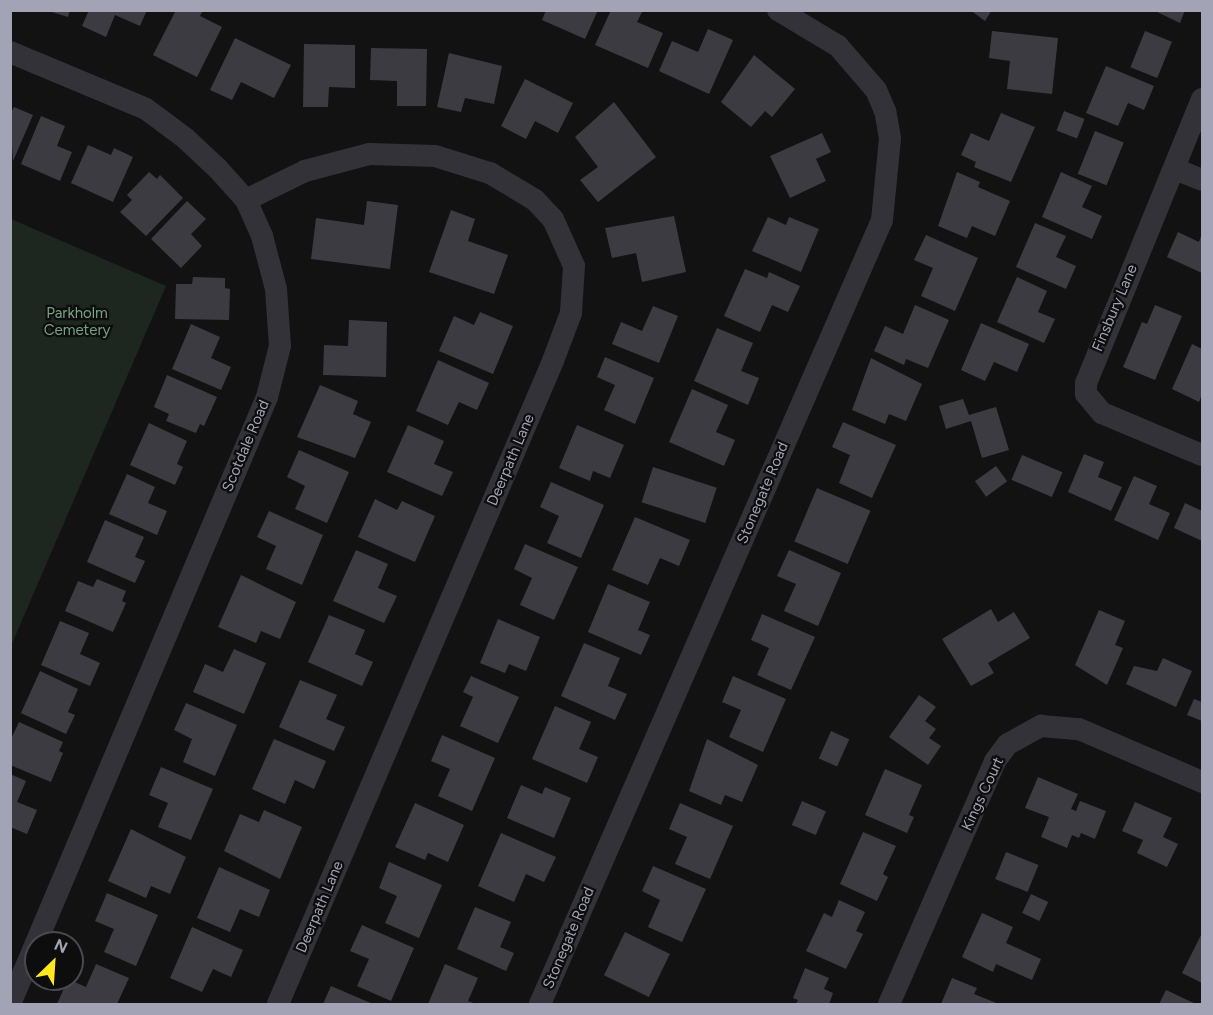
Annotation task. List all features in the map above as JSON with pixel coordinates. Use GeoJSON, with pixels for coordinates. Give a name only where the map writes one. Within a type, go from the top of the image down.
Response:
{"type":"FeatureCollection","features":[{"type":"Feature","properties":{"kind":"street","name":"Stonegate Road"},"geometry":{"type":"LineString","coordinates":[[540,1005],[882,220],[890,138],[885,111],[876,90],[866,73],[838,46],[778,10]]}},
{"type":"Feature","properties":{"kind":"street","name":"Scotdale Road"},"geometry":{"type":"LineString","coordinates":[[10,52],[146,110],[185,138],[246,200],[262,236],[276,289],[279,346],[267,397],[41,931]]}},
{"type":"Feature","properties":{"kind":"street","name":"Finsbury Lane"},"geometry":{"type":"LineString","coordinates":[[1203,99],[1088,371],[1086,394],[1102,413],[1203,455]]}},
{"type":"Feature","properties":{"kind":"street","name":"Deerpath Lane"},"geometry":{"type":"LineString","coordinates":[[246,200],[305,171],[358,157],[405,153],[435,156],[490,173],[535,200],[553,219],[574,266],[570,313],[553,361],[278,1005]]}},
{"type":"Feature","properties":{"kind":"street"},"geometry":{"type":"LineString","coordinates":[[1175,169],[1203,180]]}},
{"type":"Feature","properties":{"kind":"street","name":"Kings Court"},"geometry":{"type":"LineString","coordinates":[[889,1005],[995,761],[1015,739],[1041,726],[1080,729],[1203,782]]}},
{"type":"Feature","properties":{"kind":"street","name":"Scotdale Road"},"geometry":{"type":"LineString","coordinates":[[10,1004],[24,971]]}},
{"type":"Feature","properties":{"kind":"green space","name":"Parkholm Cemetery"},"geometry":{"type":"Polygon","coordinates":[[[11,219],[166,286],[11,646],[11,219]]]}},
{"type":"Feature","properties":{"kind":"building"},"geometry":{"type":"Polygon","coordinates":[[[45,10],[70,10],[68,17],[45,10]]]}},
{"type":"Feature","properties":{"kind":"building"},"geometry":{"type":"Polygon","coordinates":[[[89,10],[147,10],[140,26],[115,15],[106,37],[82,26],[89,10]]]}},
{"type":"Feature","properties":{"kind":"building"},"geometry":{"type":"Polygon","coordinates":[[[176,10],[203,10],[200,16],[222,27],[197,77],[153,55],[176,10]]]}},
{"type":"Feature","properties":{"kind":"building"},"geometry":{"type":"Polygon","coordinates":[[[546,10],[598,10],[585,39],[542,20],[546,10]]]}},
{"type":"Feature","properties":{"kind":"building"},"geometry":{"type":"Polygon","coordinates":[[[611,10],[643,10],[637,22],[663,33],[648,68],[595,45],[611,10]]]}},
{"type":"Feature","properties":{"kind":"building"},"geometry":{"type":"Polygon","coordinates":[[[970,10],[992,10],[985,21],[970,10]]]}},
{"type":"Feature","properties":{"kind":"building"},"geometry":{"type":"Polygon","coordinates":[[[1153,10],[1185,10],[1180,23],[1153,10]]]}},
{"type":"Feature","properties":{"kind":"building"},"geometry":{"type":"Polygon","coordinates":[[[708,29],[733,40],[709,94],[659,71],[672,41],[698,52],[708,29]]]}},
{"type":"Feature","properties":{"kind":"building"},"geometry":{"type":"Polygon","coordinates":[[[992,31],[1058,38],[1052,94],[1007,89],[1010,61],[989,58],[992,31]]]}},
{"type":"Feature","properties":{"kind":"building"},"geometry":{"type":"Polygon","coordinates":[[[1145,31],[1172,42],[1157,78],[1130,67],[1145,31]]]}},
{"type":"Feature","properties":{"kind":"building"},"geometry":{"type":"Polygon","coordinates":[[[235,38],[291,65],[274,98],[241,82],[232,100],[210,90],[235,38]]]}},
{"type":"Feature","properties":{"kind":"building"},"geometry":{"type":"Polygon","coordinates":[[[304,44],[355,45],[355,88],[329,87],[328,107],[303,107],[304,44]]]}},
{"type":"Feature","properties":{"kind":"building"},"geometry":{"type":"Polygon","coordinates":[[[371,48],[427,49],[426,106],[397,106],[397,81],[370,80],[371,48]]]}},
{"type":"Feature","properties":{"kind":"building"},"geometry":{"type":"Polygon","coordinates":[[[449,53],[502,66],[494,104],[465,98],[461,112],[437,107],[449,53]]]}},
{"type":"Feature","properties":{"kind":"building"},"geometry":{"type":"Polygon","coordinates":[[[754,55],[795,89],[772,117],[765,111],[751,127],[721,102],[754,55]]]}},
{"type":"Feature","properties":{"kind":"building"},"geometry":{"type":"Polygon","coordinates":[[[1106,66],[1154,86],[1144,110],[1128,103],[1118,126],[1086,113],[1106,66]]]}},
{"type":"Feature","properties":{"kind":"building"},"geometry":{"type":"Polygon","coordinates":[[[525,79],[573,103],[558,133],[535,121],[526,139],[501,126],[525,79]]]}},
{"type":"Feature","properties":{"kind":"building"},"geometry":{"type":"Polygon","coordinates":[[[614,102],[656,157],[598,202],[580,180],[598,167],[575,137],[614,102]]]}},
{"type":"Feature","properties":{"kind":"building"},"geometry":{"type":"Polygon","coordinates":[[[14,107],[33,115],[13,161],[10,114],[14,107]]]}},
{"type":"Feature","properties":{"kind":"building"},"geometry":{"type":"Polygon","coordinates":[[[1064,111],[1085,119],[1077,138],[1056,131],[1064,111]]]}},
{"type":"Feature","properties":{"kind":"building"},"geometry":{"type":"Polygon","coordinates":[[[1001,113],[1035,127],[1011,182],[974,167],[976,162],[961,155],[971,133],[989,141],[1001,113]]]}},
{"type":"Feature","properties":{"kind":"building"},"geometry":{"type":"Polygon","coordinates":[[[41,116],[65,126],[57,146],[72,152],[60,181],[21,164],[41,116]]]}},
{"type":"Feature","properties":{"kind":"building"},"geometry":{"type":"Polygon","coordinates":[[[1095,131],[1124,143],[1107,185],[1078,174],[1095,131]]]}},
{"type":"Feature","properties":{"kind":"building"},"geometry":{"type":"Polygon","coordinates":[[[822,133],[831,152],[816,159],[826,181],[790,198],[770,156],[822,133]]]}},
{"type":"Feature","properties":{"kind":"building"},"geometry":{"type":"Polygon","coordinates":[[[88,145],[111,155],[114,148],[133,157],[113,202],[71,183],[88,145]]]}},
{"type":"Feature","properties":{"kind":"building"},"geometry":{"type":"Polygon","coordinates":[[[149,172],[157,179],[160,175],[183,198],[146,236],[120,212],[132,200],[127,195],[149,172]]]}},
{"type":"Feature","properties":{"kind":"building"},"geometry":{"type":"Polygon","coordinates":[[[957,172],[980,182],[978,187],[1010,201],[995,236],[972,226],[967,238],[938,226],[957,172]]]}},
{"type":"Feature","properties":{"kind":"building"},"geometry":{"type":"Polygon","coordinates":[[[1061,172],[1092,186],[1082,207],[1102,216],[1092,239],[1042,217],[1061,172]]]}},
{"type":"Feature","properties":{"kind":"building"},"geometry":{"type":"Polygon","coordinates":[[[187,201],[206,219],[191,234],[202,246],[181,268],[151,239],[187,201]]]}},
{"type":"Feature","properties":{"kind":"building"},"geometry":{"type":"Polygon","coordinates":[[[367,201],[398,205],[390,269],[311,259],[316,218],[364,225],[367,201]]]}},
{"type":"Feature","properties":{"kind":"building"},"geometry":{"type":"Polygon","coordinates":[[[451,210],[475,219],[468,241],[508,255],[494,294],[429,272],[451,210]]]}},
{"type":"Feature","properties":{"kind":"building"},"geometry":{"type":"Polygon","coordinates":[[[674,216],[686,272],[642,282],[636,253],[612,258],[605,228],[674,216]]]}},
{"type":"Feature","properties":{"kind":"building"},"geometry":{"type":"Polygon","coordinates":[[[768,217],[786,225],[789,217],[819,229],[801,272],[752,251],[768,217]]]}},
{"type":"Feature","properties":{"kind":"building"},"geometry":{"type":"Polygon","coordinates":[[[1035,223],[1066,236],[1056,257],[1076,266],[1066,289],[1016,267],[1035,223]]]}},
{"type":"Feature","properties":{"kind":"building"},"geometry":{"type":"Polygon","coordinates":[[[1178,232],[1199,242],[1202,233],[1202,273],[1167,257],[1178,232]]]}},
{"type":"Feature","properties":{"kind":"building"},"geometry":{"type":"Polygon","coordinates":[[[926,235],[978,258],[955,311],[921,296],[933,268],[914,260],[926,235]]]}},
{"type":"Feature","properties":{"kind":"building"},"geometry":{"type":"Polygon","coordinates":[[[745,269],[767,278],[769,272],[800,286],[788,312],[772,305],[760,332],[724,316],[745,269]]]}},
{"type":"Feature","properties":{"kind":"building"},"geometry":{"type":"Polygon","coordinates":[[[193,277],[225,278],[225,288],[230,289],[229,320],[175,319],[176,284],[192,284],[193,277]]]}},
{"type":"Feature","properties":{"kind":"building"},"geometry":{"type":"Polygon","coordinates":[[[1017,277],[1047,291],[1038,312],[1055,319],[1044,343],[997,322],[1017,277]]]}},
{"type":"Feature","properties":{"kind":"building"},"geometry":{"type":"Polygon","coordinates":[[[915,305],[949,320],[928,368],[906,359],[904,365],[874,351],[885,326],[903,334],[915,305]]]}},
{"type":"Feature","properties":{"kind":"building"},"geometry":{"type":"Polygon","coordinates":[[[1155,305],[1182,316],[1155,380],[1123,367],[1142,322],[1147,324],[1155,305]]]}},
{"type":"Feature","properties":{"kind":"building"},"geometry":{"type":"Polygon","coordinates":[[[653,306],[678,316],[659,363],[612,344],[621,322],[642,331],[653,306]]]}},
{"type":"Feature","properties":{"kind":"building"},"geometry":{"type":"Polygon","coordinates":[[[480,312],[513,326],[493,374],[439,351],[454,316],[474,325],[480,312]]]}},
{"type":"Feature","properties":{"kind":"building"},"geometry":{"type":"Polygon","coordinates":[[[349,320],[387,322],[386,377],[323,375],[324,345],[348,346],[349,320]]]}},
{"type":"Feature","properties":{"kind":"building"},"geometry":{"type":"Polygon","coordinates":[[[981,323],[1029,344],[1017,372],[994,362],[985,381],[961,370],[981,323]]]}},
{"type":"Feature","properties":{"kind":"building"},"geometry":{"type":"Polygon","coordinates":[[[191,324],[220,337],[211,358],[231,367],[221,390],[172,369],[191,324]]]}},
{"type":"Feature","properties":{"kind":"building"},"geometry":{"type":"Polygon","coordinates":[[[717,328],[753,343],[741,371],[759,378],[748,405],[694,381],[717,328]]]}},
{"type":"Feature","properties":{"kind":"building"},"geometry":{"type":"Polygon","coordinates":[[[1192,344],[1202,349],[1202,394],[1199,402],[1172,389],[1192,344]]]}},
{"type":"Feature","properties":{"kind":"building"},"geometry":{"type":"Polygon","coordinates":[[[605,357],[654,378],[635,424],[604,410],[615,385],[597,377],[605,357]]]}},
{"type":"Feature","properties":{"kind":"building"},"geometry":{"type":"Polygon","coordinates":[[[871,358],[922,384],[906,421],[889,414],[885,424],[852,410],[871,358]]]}},
{"type":"Feature","properties":{"kind":"building"},"geometry":{"type":"Polygon","coordinates":[[[438,360],[489,383],[477,410],[459,402],[448,425],[416,411],[438,360]]]}},
{"type":"Feature","properties":{"kind":"building"},"geometry":{"type":"Polygon","coordinates":[[[167,375],[217,397],[204,426],[200,424],[196,433],[166,421],[169,414],[154,407],[167,375]]]}},
{"type":"Feature","properties":{"kind":"building"},"geometry":{"type":"Polygon","coordinates":[[[320,385],[358,401],[353,414],[371,422],[355,458],[297,437],[320,385]]]}},
{"type":"Feature","properties":{"kind":"building"},"geometry":{"type":"Polygon","coordinates":[[[692,389],[728,405],[716,432],[735,440],[724,466],[669,442],[692,389]]]}},
{"type":"Feature","properties":{"kind":"building"},"geometry":{"type":"Polygon","coordinates":[[[963,399],[969,415],[996,407],[1009,450],[982,458],[971,421],[946,429],[939,406],[963,399]]]}},
{"type":"Feature","properties":{"kind":"building"},"geometry":{"type":"Polygon","coordinates":[[[843,422],[896,445],[872,498],[839,483],[850,455],[832,447],[843,422]]]}},
{"type":"Feature","properties":{"kind":"building"},"geometry":{"type":"Polygon","coordinates":[[[149,423],[187,441],[177,464],[183,467],[175,485],[130,465],[149,423]]]}},
{"type":"Feature","properties":{"kind":"building"},"geometry":{"type":"Polygon","coordinates":[[[408,425],[444,441],[434,464],[453,472],[442,496],[387,472],[408,425]]]}},
{"type":"Feature","properties":{"kind":"building"},"geometry":{"type":"Polygon","coordinates":[[[577,425],[624,445],[610,478],[593,471],[590,481],[559,468],[577,425]]]}},
{"type":"Feature","properties":{"kind":"building"},"geometry":{"type":"Polygon","coordinates":[[[299,450],[349,472],[327,523],[295,509],[305,486],[287,477],[299,450]]]}},
{"type":"Feature","properties":{"kind":"building"},"geometry":{"type":"Polygon","coordinates":[[[1084,454],[1104,462],[1098,477],[1122,487],[1111,511],[1068,492],[1084,454]]]}},
{"type":"Feature","properties":{"kind":"building"},"geometry":{"type":"Polygon","coordinates":[[[1022,455],[1063,472],[1052,497],[1011,480],[1022,455]]]}},
{"type":"Feature","properties":{"kind":"building"},"geometry":{"type":"Polygon","coordinates":[[[996,466],[1007,481],[986,497],[975,481],[996,466]]]}},
{"type":"Feature","properties":{"kind":"building"},"geometry":{"type":"Polygon","coordinates":[[[653,467],[717,488],[705,523],[642,502],[653,467]]]}},
{"type":"Feature","properties":{"kind":"building"},"geometry":{"type":"Polygon","coordinates":[[[127,474],[155,487],[148,503],[167,511],[157,535],[109,514],[127,474]]]}},
{"type":"Feature","properties":{"kind":"building"},"geometry":{"type":"Polygon","coordinates":[[[1134,476],[1157,486],[1149,504],[1170,513],[1158,540],[1114,520],[1134,476]]]}},
{"type":"Feature","properties":{"kind":"building"},"geometry":{"type":"Polygon","coordinates":[[[551,482],[604,505],[581,558],[547,543],[559,516],[540,507],[551,482]]]}},
{"type":"Feature","properties":{"kind":"building"},"geometry":{"type":"Polygon","coordinates":[[[817,488],[870,511],[848,564],[794,541],[817,488]]]}},
{"type":"Feature","properties":{"kind":"building"},"geometry":{"type":"Polygon","coordinates":[[[375,499],[397,510],[402,501],[435,516],[415,562],[358,537],[375,499]]]}},
{"type":"Feature","properties":{"kind":"building"},"geometry":{"type":"Polygon","coordinates":[[[1185,503],[1202,511],[1202,541],[1174,528],[1185,503]]]}},
{"type":"Feature","properties":{"kind":"building"},"geometry":{"type":"Polygon","coordinates":[[[269,511],[323,535],[302,585],[266,569],[276,546],[257,537],[269,511]]]}},
{"type":"Feature","properties":{"kind":"building"},"geometry":{"type":"Polygon","coordinates":[[[635,517],[690,540],[679,566],[660,558],[648,585],[612,570],[635,517]]]}},
{"type":"Feature","properties":{"kind":"building"},"geometry":{"type":"Polygon","coordinates":[[[105,520],[144,537],[135,557],[145,561],[135,583],[87,562],[105,520]]]}},
{"type":"Feature","properties":{"kind":"building"},"geometry":{"type":"Polygon","coordinates":[[[525,544],[578,567],[554,620],[520,605],[532,578],[514,569],[525,544]]]}},
{"type":"Feature","properties":{"kind":"building"},"geometry":{"type":"Polygon","coordinates":[[[356,550],[388,564],[378,588],[397,596],[384,623],[333,601],[356,550]]]}},
{"type":"Feature","properties":{"kind":"building"},"geometry":{"type":"Polygon","coordinates":[[[789,550],[841,573],[818,626],[784,611],[796,584],[777,576],[789,550]]]}},
{"type":"Feature","properties":{"kind":"building"},"geometry":{"type":"Polygon","coordinates":[[[241,575],[296,602],[280,639],[261,631],[256,643],[218,627],[241,575]]]}},
{"type":"Feature","properties":{"kind":"building"},"geometry":{"type":"Polygon","coordinates":[[[97,579],[126,591],[122,601],[126,603],[113,632],[65,611],[78,581],[93,587],[97,579]]]}},
{"type":"Feature","properties":{"kind":"building"},"geometry":{"type":"Polygon","coordinates":[[[608,584],[650,602],[638,630],[650,635],[641,655],[588,632],[608,584]]]}},
{"type":"Feature","properties":{"kind":"building"},"geometry":{"type":"Polygon","coordinates":[[[991,609],[998,622],[1014,612],[1030,638],[988,663],[994,673],[971,686],[942,639],[991,609]]]}},
{"type":"Feature","properties":{"kind":"building"},"geometry":{"type":"Polygon","coordinates":[[[1099,610],[1125,621],[1115,645],[1123,648],[1107,685],[1075,665],[1099,610]]]}},
{"type":"Feature","properties":{"kind":"building"},"geometry":{"type":"Polygon","coordinates":[[[762,614],[815,637],[791,690],[757,675],[769,648],[751,640],[762,614]]]}},
{"type":"Feature","properties":{"kind":"building"},"geometry":{"type":"Polygon","coordinates":[[[329,615],[365,630],[355,654],[373,662],[362,686],[308,662],[329,615]]]}},
{"type":"Feature","properties":{"kind":"building"},"geometry":{"type":"Polygon","coordinates":[[[498,619],[540,637],[526,671],[509,664],[505,673],[480,663],[498,619]]]}},
{"type":"Feature","properties":{"kind":"building"},"geometry":{"type":"Polygon","coordinates":[[[60,621],[89,633],[80,654],[100,663],[90,686],[41,665],[60,621]]]}},
{"type":"Feature","properties":{"kind":"building"},"geometry":{"type":"Polygon","coordinates":[[[584,643],[620,658],[608,686],[627,694],[615,720],[561,696],[584,643]]]}},
{"type":"Feature","properties":{"kind":"building"},"geometry":{"type":"Polygon","coordinates":[[[234,649],[266,663],[244,714],[193,692],[205,664],[223,672],[234,649]]]}},
{"type":"Feature","properties":{"kind":"building"},"geometry":{"type":"Polygon","coordinates":[[[1163,658],[1192,671],[1176,707],[1126,684],[1134,666],[1157,671],[1163,658]]]}},
{"type":"Feature","properties":{"kind":"building"},"geometry":{"type":"Polygon","coordinates":[[[40,671],[78,689],[68,712],[75,715],[66,734],[21,713],[40,671]]]}},
{"type":"Feature","properties":{"kind":"building"},"geometry":{"type":"Polygon","coordinates":[[[471,676],[519,697],[498,743],[460,726],[473,697],[463,692],[471,676]]]}},
{"type":"Feature","properties":{"kind":"building"},"geometry":{"type":"Polygon","coordinates":[[[733,676],[786,699],[763,752],[729,737],[741,710],[722,702],[733,676]]]}},
{"type":"Feature","properties":{"kind":"building"},"geometry":{"type":"Polygon","coordinates":[[[300,680],[337,695],[326,719],[345,727],[334,751],[279,727],[300,680]]]}},
{"type":"Feature","properties":{"kind":"building"},"geometry":{"type":"Polygon","coordinates":[[[919,695],[936,707],[925,721],[936,729],[929,738],[941,746],[928,765],[889,737],[919,695]]]}},
{"type":"Feature","properties":{"kind":"building"},"geometry":{"type":"Polygon","coordinates":[[[1194,699],[1202,702],[1202,721],[1187,715],[1194,699]]]}},
{"type":"Feature","properties":{"kind":"building"},"geometry":{"type":"Polygon","coordinates":[[[186,703],[237,725],[215,776],[183,762],[192,739],[174,730],[186,703]]]}},
{"type":"Feature","properties":{"kind":"building"},"geometry":{"type":"Polygon","coordinates":[[[555,706],[591,722],[579,749],[598,757],[587,783],[532,759],[555,706]]]}},
{"type":"Feature","properties":{"kind":"building"},"geometry":{"type":"Polygon","coordinates":[[[19,722],[63,742],[59,751],[63,753],[51,782],[10,765],[10,741],[19,722]]]}},
{"type":"Feature","properties":{"kind":"building"},"geometry":{"type":"Polygon","coordinates":[[[831,731],[849,739],[837,767],[819,758],[831,731]]]}},
{"type":"Feature","properties":{"kind":"building"},"geometry":{"type":"Polygon","coordinates":[[[442,735],[495,758],[472,811],[438,796],[450,769],[431,761],[442,735]]]}},
{"type":"Feature","properties":{"kind":"building"},"geometry":{"type":"Polygon","coordinates":[[[274,739],[326,761],[314,789],[295,780],[285,804],[252,789],[274,739]]]}},
{"type":"Feature","properties":{"kind":"building"},"geometry":{"type":"Polygon","coordinates":[[[707,739],[758,765],[742,802],[725,795],[721,805],[689,791],[707,739]]]}},
{"type":"Feature","properties":{"kind":"building"},"geometry":{"type":"Polygon","coordinates":[[[161,767],[213,789],[191,840],[158,827],[168,803],[149,795],[161,767]]]}},
{"type":"Feature","properties":{"kind":"building"},"geometry":{"type":"Polygon","coordinates":[[[885,769],[922,785],[909,815],[914,817],[907,833],[865,815],[885,769]]]}},
{"type":"Feature","properties":{"kind":"building"},"geometry":{"type":"Polygon","coordinates":[[[10,774],[26,781],[17,802],[37,810],[27,834],[10,827],[10,774]]]}},
{"type":"Feature","properties":{"kind":"building"},"geometry":{"type":"Polygon","coordinates":[[[1038,777],[1078,794],[1071,809],[1076,811],[1080,801],[1106,811],[1095,839],[1081,833],[1079,838],[1072,835],[1067,848],[1041,837],[1049,817],[1025,808],[1038,777]]]}},
{"type":"Feature","properties":{"kind":"building"},"geometry":{"type":"Polygon","coordinates":[[[521,785],[542,794],[545,787],[571,798],[554,838],[507,818],[521,785]]]}},
{"type":"Feature","properties":{"kind":"building"},"geometry":{"type":"Polygon","coordinates":[[[802,801],[826,811],[816,835],[792,825],[802,801]]]}},
{"type":"Feature","properties":{"kind":"building"},"geometry":{"type":"Polygon","coordinates":[[[1135,802],[1172,818],[1163,837],[1178,844],[1167,867],[1137,853],[1143,840],[1122,831],[1135,802]]]}},
{"type":"Feature","properties":{"kind":"building"},"geometry":{"type":"Polygon","coordinates":[[[415,803],[464,825],[448,862],[428,853],[425,860],[395,847],[415,803]]]}},
{"type":"Feature","properties":{"kind":"building"},"geometry":{"type":"Polygon","coordinates":[[[680,803],[733,826],[710,879],[675,864],[687,837],[669,829],[680,803]]]}},
{"type":"Feature","properties":{"kind":"building"},"geometry":{"type":"Polygon","coordinates":[[[264,810],[302,827],[280,879],[224,851],[240,814],[259,822],[264,810]]]}},
{"type":"Feature","properties":{"kind":"building"},"geometry":{"type":"Polygon","coordinates":[[[131,829],[186,857],[170,894],[151,886],[146,898],[108,881],[131,829]]]}},
{"type":"Feature","properties":{"kind":"building"},"geometry":{"type":"Polygon","coordinates":[[[863,832],[896,846],[883,874],[888,877],[877,901],[840,884],[863,832]]]}},
{"type":"Feature","properties":{"kind":"building"},"geometry":{"type":"Polygon","coordinates":[[[501,833],[556,857],[544,882],[526,874],[514,902],[478,886],[501,833]]]}},
{"type":"Feature","properties":{"kind":"building"},"geometry":{"type":"Polygon","coordinates":[[[1006,852],[1038,865],[1028,892],[995,879],[1006,852]]]}},
{"type":"Feature","properties":{"kind":"building"},"geometry":{"type":"Polygon","coordinates":[[[389,862],[442,885],[419,938],[385,923],[397,896],[379,888],[389,862]]]}},
{"type":"Feature","properties":{"kind":"building"},"geometry":{"type":"Polygon","coordinates":[[[653,866],[706,889],[682,942],[648,927],[660,900],[642,891],[653,866]]]}},
{"type":"Feature","properties":{"kind":"building"},"geometry":{"type":"Polygon","coordinates":[[[219,867],[270,890],[259,917],[240,909],[230,932],[197,918],[219,867]]]}},
{"type":"Feature","properties":{"kind":"building"},"geometry":{"type":"Polygon","coordinates":[[[107,893],[158,915],[136,966],[104,952],[114,929],[95,921],[107,893]]]}},
{"type":"Feature","properties":{"kind":"building"},"geometry":{"type":"Polygon","coordinates":[[[1031,894],[1048,902],[1039,921],[1022,913],[1031,894]]]}},
{"type":"Feature","properties":{"kind":"building"},"geometry":{"type":"Polygon","coordinates":[[[839,900],[865,912],[856,931],[863,934],[846,969],[806,951],[824,913],[832,917],[839,900]]]}},
{"type":"Feature","properties":{"kind":"building"},"geometry":{"type":"Polygon","coordinates":[[[475,907],[511,922],[500,947],[514,953],[506,971],[457,949],[475,907]]]}},
{"type":"Feature","properties":{"kind":"building"},"geometry":{"type":"Polygon","coordinates":[[[982,913],[1013,927],[1006,943],[1041,959],[1032,980],[996,964],[993,972],[962,957],[982,913]]]}},
{"type":"Feature","properties":{"kind":"building"},"geometry":{"type":"Polygon","coordinates":[[[362,925],[414,948],[391,1001],[357,986],[369,959],[350,951],[362,925]]]}},
{"type":"Feature","properties":{"kind":"building"},"geometry":{"type":"Polygon","coordinates":[[[192,927],[243,950],[231,977],[213,969],[202,992],[170,978],[192,927]]]}},
{"type":"Feature","properties":{"kind":"building"},"geometry":{"type":"Polygon","coordinates":[[[625,932],[670,954],[649,997],[604,975],[625,932]]]}},
{"type":"Feature","properties":{"kind":"building"},"geometry":{"type":"Polygon","coordinates":[[[1202,933],[1202,983],[1182,973],[1202,933]]]}},
{"type":"Feature","properties":{"kind":"building"},"geometry":{"type":"Polygon","coordinates":[[[96,964],[129,978],[117,1004],[57,1004],[63,991],[84,991],[84,986],[86,987],[96,964]]]}},
{"type":"Feature","properties":{"kind":"building"},"geometry":{"type":"Polygon","coordinates":[[[445,964],[478,978],[468,1001],[476,1004],[428,1004],[445,964]]]}},
{"type":"Feature","properties":{"kind":"building"},"geometry":{"type":"Polygon","coordinates":[[[805,968],[829,978],[824,989],[833,993],[829,1004],[796,1004],[798,1000],[793,998],[805,968]]]}},
{"type":"Feature","properties":{"kind":"building"},"geometry":{"type":"Polygon","coordinates":[[[952,978],[977,988],[974,994],[999,1004],[941,1004],[952,978]]]}},
{"type":"Feature","properties":{"kind":"building"},"geometry":{"type":"Polygon","coordinates":[[[331,986],[373,1004],[323,1004],[331,986]]]}},
{"type":"Feature","properties":{"kind":"building"},"geometry":{"type":"Polygon","coordinates":[[[1166,990],[1196,1004],[1159,1004],[1166,990]]]}}]}
